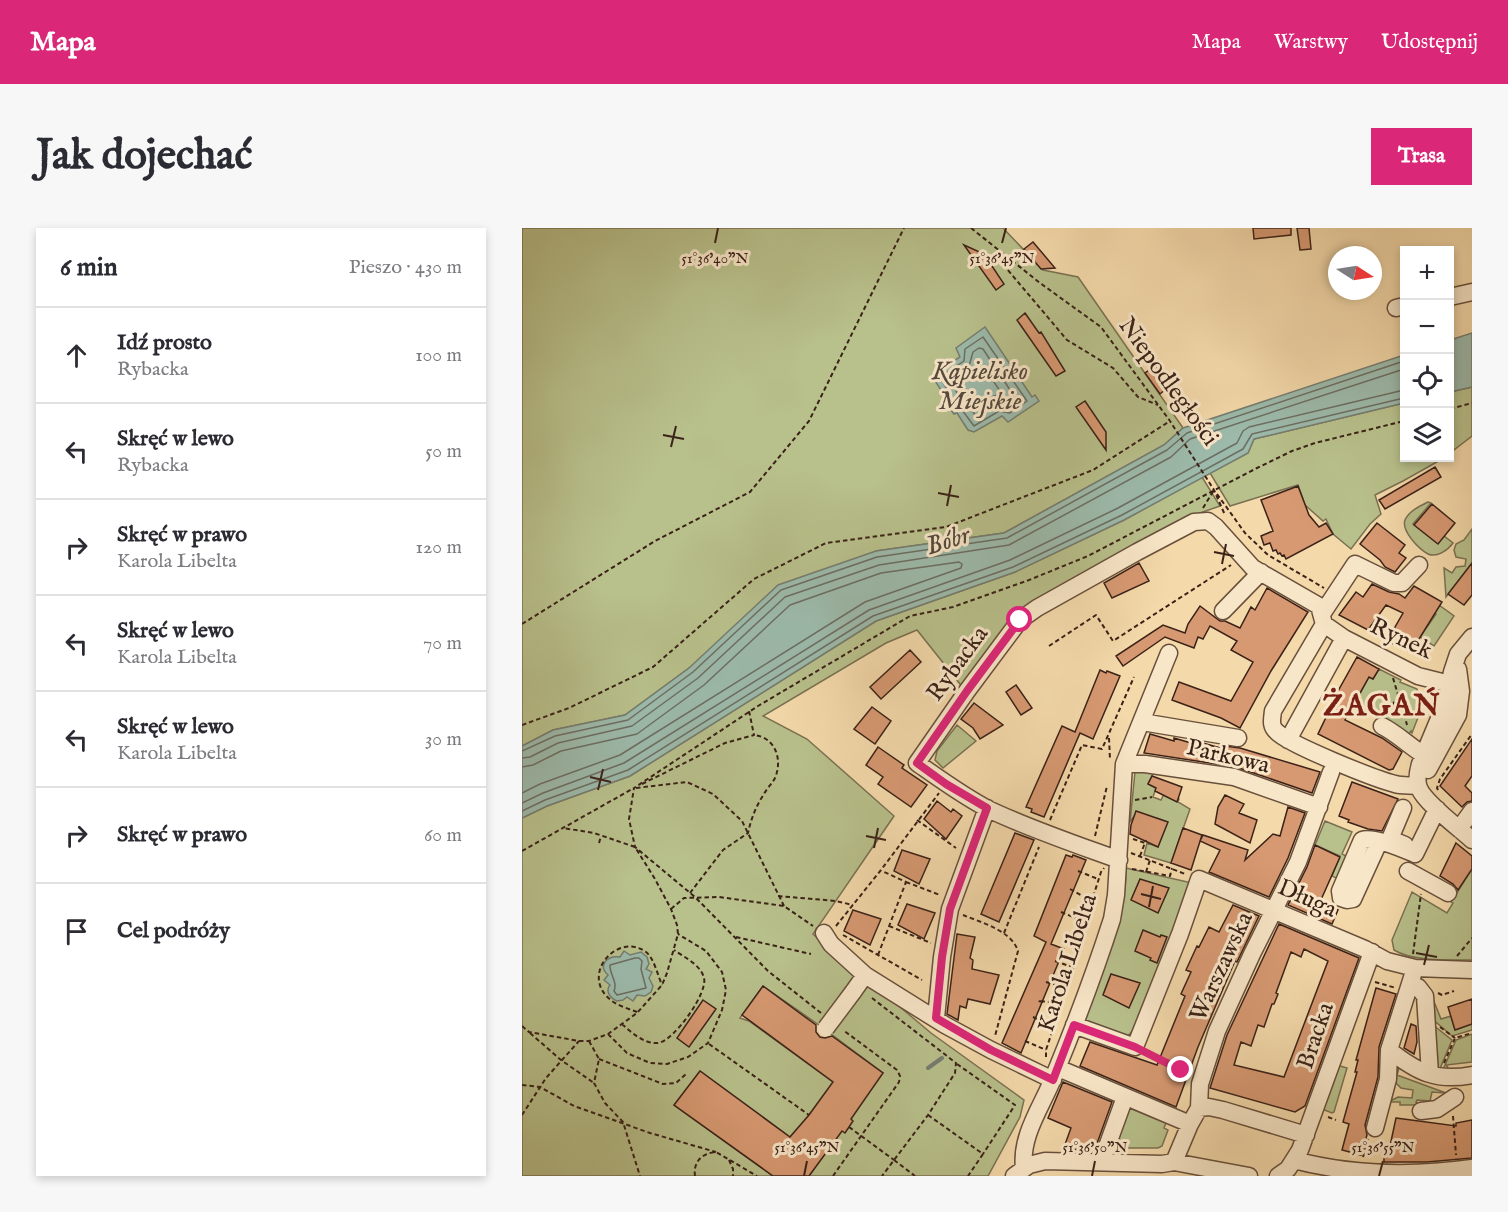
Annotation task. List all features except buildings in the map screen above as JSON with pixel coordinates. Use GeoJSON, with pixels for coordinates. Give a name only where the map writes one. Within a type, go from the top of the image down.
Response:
{"type":"FeatureCollection","features":[{"type":"Feature","properties":{"kind":"street"},"geometry":{"type":"LineString","coordinates":[[1454,296],[1472,292]]}},
{"type":"Feature","properties":{"kind":"street","name":"Rybacka"},"geometry":{"type":"LineString","coordinates":[[987,808],[946,784],[917,763],[1020,620],[1083,581],[1194,522],[1208,521],[1244,558]]}},
{"type":"Feature","properties":{"kind":"street"},"geometry":{"type":"LineString","coordinates":[[1244,558],[1253,568],[1319,606],[1323,619],[1344,638]]}},
{"type":"Feature","properties":{"kind":"street"},"geometry":{"type":"LineString","coordinates":[[1418,786],[1395,784],[1288,740],[1276,731],[1271,723],[1273,711],[1323,619],[1334,594],[1355,564],[1394,583],[1402,583],[1419,565]]}},
{"type":"Feature","properties":{"kind":"street"},"geometry":{"type":"LineString","coordinates":[[1223,611],[1261,572]]}},
{"type":"Feature","properties":{"kind":"street"},"geometry":{"type":"LineString","coordinates":[[1450,684],[1458,654],[1472,637]]}},
{"type":"Feature","properties":{"kind":"street","name":"Rynek"},"geometry":{"type":"LineString","coordinates":[[1288,740],[1344,638],[1418,676],[1450,684],[1446,702],[1418,770],[1418,786]]}},
{"type":"Feature","properties":{"kind":"street","name":"Karola Libelta"},"geometry":{"type":"LineString","coordinates":[[1019,1172],[1029,1131],[1051,1074],[1074,1025],[1112,919],[1124,860],[1124,764],[1169,653]]}},
{"type":"Feature","properties":{"kind":"street"},"geometry":{"type":"LineString","coordinates":[[1418,786],[1458,715],[1461,691],[1457,658]]}},
{"type":"Feature","properties":{"kind":"street","name":"Parkowa"},"geometry":{"type":"LineString","coordinates":[[1142,722],[1238,738]]}},
{"type":"Feature","properties":{"kind":"street"},"geometry":{"type":"LineString","coordinates":[[1382,726],[1424,755]]}},
{"type":"Feature","properties":{"kind":"street","name":"Parkowa"},"geometry":{"type":"LineString","coordinates":[[1124,764],[1145,764],[1234,777],[1319,807]]}},
{"type":"Feature","properties":{"kind":"street","name":"Warszawska"},"geometry":{"type":"LineString","coordinates":[[1199,1108],[1200,1084],[1217,1031],[1298,861],[1331,772]]}},
{"type":"Feature","properties":{"kind":"street"},"geometry":{"type":"LineString","coordinates":[[1418,786],[1424,797],[1439,801],[1459,829],[1472,840]]}},
{"type":"Feature","properties":{"kind":"street"},"geometry":{"type":"LineString","coordinates":[[1417,852],[1439,801]]}},
{"type":"Feature","properties":{"kind":"street"},"geometry":{"type":"LineString","coordinates":[[936,1018],[942,957],[951,904],[987,808],[1045,833],[1124,860]]}},
{"type":"Feature","properties":{"kind":"street"},"geometry":{"type":"LineString","coordinates":[[1403,808],[1390,839],[1417,852]]}},
{"type":"Feature","properties":{"kind":"street"},"geometry":{"type":"LineString","coordinates":[[1459,829],[1472,811]]}},
{"type":"Feature","properties":{"kind":"street"},"geometry":{"type":"LineString","coordinates":[[1379,842],[1417,852]]}},
{"type":"Feature","properties":{"kind":"street"},"geometry":{"type":"LineString","coordinates":[[1408,871],[1448,893]]}},
{"type":"Feature","properties":{"kind":"street"},"geometry":{"type":"LineString","coordinates":[[1074,1025],[1135,1047],[1180,934],[1199,879]]}},
{"type":"Feature","properties":{"kind":"street","name":"Długa"},"geometry":{"type":"LineString","coordinates":[[1199,879],[1372,952],[1387,961],[1413,970],[1472,969]]}},
{"type":"Feature","properties":{"kind":"street"},"geometry":{"type":"LineString","coordinates":[[829,931],[831,944],[858,985],[936,1018],[991,1050],[1051,1074],[1125,1097],[1190,1124]]}},
{"type":"Feature","properties":{"kind":"street","name":"Bracka"},"geometry":{"type":"LineString","coordinates":[[1280,1176],[1294,1160],[1306,1135],[1372,952]]}},
{"type":"Feature","properties":{"kind":"street"},"geometry":{"type":"LineString","coordinates":[[1375,1128],[1388,1079],[1389,1050],[1413,970]]}},
{"type":"Feature","properties":{"kind":"street"},"geometry":{"type":"LineString","coordinates":[[1413,970],[1418,987],[1425,996],[1440,1076],[1455,1097]]}},
{"type":"Feature","properties":{"kind":"street"},"geometry":{"type":"LineString","coordinates":[[826,1023],[858,985]]}},
{"type":"Feature","properties":{"kind":"street"},"geometry":{"type":"LineString","coordinates":[[1389,1050],[1412,1068],[1440,1076],[1472,1075]]}},
{"type":"Feature","properties":{"kind":"street"},"geometry":{"type":"LineString","coordinates":[[1107,1157],[1125,1097]]}},
{"type":"Feature","properties":{"kind":"street"},"geometry":{"type":"LineString","coordinates":[[1421,1111],[1437,1109],[1455,1097],[1472,1097]]}},
{"type":"Feature","properties":{"kind":"street"},"geometry":{"type":"LineString","coordinates":[[1174,1162],[1199,1108],[1209,1107],[1223,1110],[1306,1135]]}},
{"type":"Feature","properties":{"kind":"street"},"geometry":{"type":"LineString","coordinates":[[1019,1172],[1033,1163],[1107,1157],[1126,1169],[1174,1162],[1249,1176]]}},
{"type":"Feature","properties":{"kind":"street"},"geometry":{"type":"LineString","coordinates":[[1294,1160],[1324,1167],[1386,1173],[1464,1171]]}},
{"type":"Feature","properties":{"kind":"path"},"geometry":{"type":"LineString","coordinates":[[522,624],[655,541],[750,492],[809,421],[904,228]]}},
{"type":"Feature","properties":{"kind":"path","name":"Niepodległości"},"geometry":{"type":"LineString","coordinates":[[971,228],[1040,283],[1101,327],[1170,421],[1214,490]]}},
{"type":"Feature","properties":{"kind":"path"},"geometry":{"type":"LineString","coordinates":[[997,248],[1007,269],[1067,340],[1113,368],[1138,397],[1158,405]]}},
{"type":"Feature","properties":{"kind":"path"},"geometry":{"type":"LineString","coordinates":[[1453,408],[1472,403]]}},
{"type":"Feature","properties":{"kind":"path"},"geometry":{"type":"LineString","coordinates":[[522,725],[569,708],[653,667],[754,579],[826,543],[955,524],[1093,470],[1170,421]]}},
{"type":"Feature","properties":{"kind":"path"},"geometry":{"type":"LineString","coordinates":[[529,1032],[589,1041],[608,1034],[637,1013],[662,985],[678,934],[677,925],[656,879],[635,847],[629,819],[634,788],[749,711],[910,616],[953,607],[1088,556],[1266,463],[1315,442],[1400,422]]}},
{"type":"Feature","properties":{"kind":"path"},"geometry":{"type":"LineString","coordinates":[[1214,490],[1222,507]]}},
{"type":"Feature","properties":{"kind":"path"},"geometry":{"type":"LineString","coordinates":[[1214,490],[1245,533],[1268,555],[1334,594]]}},
{"type":"Feature","properties":{"kind":"path"},"geometry":{"type":"LineString","coordinates":[[1049,646],[1096,615],[1113,641],[1244,558]]}},
{"type":"Feature","properties":{"kind":"path"},"geometry":{"type":"LineString","coordinates":[[1389,670],[1399,698]]}},
{"type":"Feature","properties":{"kind":"path"},"geometry":{"type":"LineString","coordinates":[[1004,933],[1082,745],[1102,749],[1134,677]]}},
{"type":"Feature","properties":{"kind":"path"},"geometry":{"type":"LineString","coordinates":[[1399,698],[1406,700],[1409,704],[1408,710],[1402,714],[1397,713],[1394,709],[1394,704],[1399,698]]}},
{"type":"Feature","properties":{"kind":"path"},"geometry":{"type":"LineString","coordinates":[[749,711],[754,735]]}},
{"type":"Feature","properties":{"kind":"path"},"geometry":{"type":"LineString","coordinates":[[1439,801],[1437,788],[1440,779],[1472,734]]}},
{"type":"Feature","properties":{"kind":"path"},"geometry":{"type":"LineString","coordinates":[[522,851],[634,788],[725,743],[754,735],[764,736],[774,746],[779,763],[775,779],[765,791],[751,818],[748,833],[723,850],[690,892]]}},
{"type":"Feature","properties":{"kind":"path"},"geometry":{"type":"LineString","coordinates":[[634,788],[687,782],[713,794],[742,821],[784,906]]}},
{"type":"Feature","properties":{"kind":"path"},"geometry":{"type":"LineString","coordinates":[[671,909],[684,898],[696,897],[719,897],[784,906],[829,931],[854,905],[946,784]]}},
{"type":"Feature","properties":{"kind":"path"},"geometry":{"type":"LineString","coordinates":[[1131,801],[1152,797]]}},
{"type":"Feature","properties":{"kind":"path"},"geometry":{"type":"LineString","coordinates":[[917,820],[964,854]]}},
{"type":"Feature","properties":{"kind":"path"},"geometry":{"type":"LineString","coordinates":[[563,828],[601,836],[635,847],[696,897],[768,971],[826,1023]]}},
{"type":"Feature","properties":{"kind":"path"},"geometry":{"type":"LineString","coordinates":[[599,843],[601,836]]}},
{"type":"Feature","properties":{"kind":"path"},"geometry":{"type":"LineString","coordinates":[[1128,837],[1145,841],[1140,856]]}},
{"type":"Feature","properties":{"kind":"path"},"geometry":{"type":"LineString","coordinates":[[1124,860],[1140,856],[1199,879]]}},
{"type":"Feature","properties":{"kind":"path"},"geometry":{"type":"LineString","coordinates":[[1124,860],[1146,872],[1170,876],[1172,868]]}},
{"type":"Feature","properties":{"kind":"path"},"geometry":{"type":"LineString","coordinates":[[1146,872],[1150,860]]}},
{"type":"Feature","properties":{"kind":"path"},"geometry":{"type":"LineString","coordinates":[[881,870],[951,904],[1004,933],[1015,942],[1018,951],[991,1050]]}},
{"type":"Feature","properties":{"kind":"path"},"geometry":{"type":"LineString","coordinates":[[1078,871],[1098,879]]}},
{"type":"Feature","properties":{"kind":"path"},"geometry":{"type":"LineString","coordinates":[[1413,970],[1423,879]]}},
{"type":"Feature","properties":{"kind":"path"},"geometry":{"type":"LineString","coordinates":[[878,955],[906,882]]}},
{"type":"Feature","properties":{"kind":"path"},"geometry":{"type":"LineString","coordinates":[[1070,889],[1091,901]]}},
{"type":"Feature","properties":{"kind":"path"},"geometry":{"type":"LineString","coordinates":[[778,896],[836,901],[854,905]]}},
{"type":"Feature","properties":{"kind":"path"},"geometry":{"type":"LineString","coordinates":[[1051,1074],[1046,1050],[1085,922]]}},
{"type":"Feature","properties":{"kind":"path"},"geometry":{"type":"LineString","coordinates":[[608,1034],[627,1053],[650,1063],[667,1064],[688,1057],[708,1043],[722,1010],[726,990],[722,972],[706,951],[678,934]]}},
{"type":"Feature","properties":{"kind":"path"},"geometry":{"type":"LineString","coordinates":[[842,934],[922,980]]}},
{"type":"Feature","properties":{"kind":"path"},"geometry":{"type":"LineString","coordinates":[[733,936],[811,954]]}},
{"type":"Feature","properties":{"kind":"path"},"geometry":{"type":"LineString","coordinates":[[1455,957],[1472,938]]}},
{"type":"Feature","properties":{"kind":"path"},"geometry":{"type":"LineString","coordinates":[[637,1013],[613,1002],[606,996],[598,976],[603,960],[615,950],[624,948],[636,948],[646,952],[662,985]]}},
{"type":"Feature","properties":{"kind":"path"},"geometry":{"type":"LineString","coordinates":[[622,1024],[646,1041],[657,1043],[666,1040],[676,1032],[704,989],[704,978],[699,969],[674,950]]}},
{"type":"Feature","properties":{"kind":"path"},"geometry":{"type":"LineString","coordinates":[[1055,961],[1073,967]]}},
{"type":"Feature","properties":{"kind":"path"},"geometry":{"type":"LineString","coordinates":[[1046,982],[1066,988]]}},
{"type":"Feature","properties":{"kind":"path"},"geometry":{"type":"LineString","coordinates":[[858,985],[956,1064],[1015,1105],[968,1176]]}},
{"type":"Feature","properties":{"kind":"path"},"geometry":{"type":"LineString","coordinates":[[1043,1002],[1038,1001],[1061,1003]]}},
{"type":"Feature","properties":{"kind":"path"},"geometry":{"type":"LineString","coordinates":[[1033,1017],[1054,1027]]}},
{"type":"Feature","properties":{"kind":"path"},"geometry":{"type":"LineString","coordinates":[[522,1026],[561,1060],[594,1083],[605,1103],[622,1122],[640,1176]]}},
{"type":"Feature","properties":{"kind":"path"},"geometry":{"type":"LineString","coordinates":[[833,1176],[899,1082],[900,1076],[897,1070],[843,1030]]}},
{"type":"Feature","properties":{"kind":"path"},"geometry":{"type":"LineString","coordinates":[[1440,1076],[1455,1038],[1472,1033]]}},
{"type":"Feature","properties":{"kind":"path"},"geometry":{"type":"LineString","coordinates":[[522,1115],[540,1087],[579,1041]]}},
{"type":"Feature","properties":{"kind":"path"},"geometry":{"type":"LineString","coordinates":[[589,1041],[599,1059],[663,1084],[676,1083],[686,1074]]}},
{"type":"Feature","properties":{"kind":"path"},"geometry":{"type":"LineString","coordinates":[[1025,1041],[1046,1050]]}},
{"type":"Feature","properties":{"kind":"path"},"geometry":{"type":"LineString","coordinates":[[708,1043],[809,1115]]}},
{"type":"Feature","properties":{"kind":"path"},"geometry":{"type":"LineString","coordinates":[[1135,1047],[1181,1070]]}},
{"type":"Feature","properties":{"kind":"path"},"geometry":{"type":"LineString","coordinates":[[594,1083],[599,1059]]}},
{"type":"Feature","properties":{"kind":"path"},"geometry":{"type":"LineString","coordinates":[[882,1176],[956,1074],[956,1064]]}},
{"type":"Feature","properties":{"kind":"path"},"geometry":{"type":"LineString","coordinates":[[522,1085],[540,1087],[574,1106],[651,1133],[716,1152],[757,1176]]}},
{"type":"Feature","properties":{"kind":"path"},"geometry":{"type":"LineString","coordinates":[[1455,1097],[1452,1111],[1464,1171]]}},
{"type":"Feature","properties":{"kind":"path"},"geometry":{"type":"LineString","coordinates":[[928,1115],[983,1154]]}},
{"type":"Feature","properties":{"kind":"path"},"geometry":{"type":"LineString","coordinates":[[849,1127],[915,1176]]}},
{"type":"Feature","properties":{"kind":"path"},"geometry":{"type":"LineString","coordinates":[[695,1176],[695,1165],[703,1155],[716,1152]]}},
{"type":"Feature","properties":{"kind":"path"},"geometry":{"type":"LineString","coordinates":[[727,1158],[733,1169],[733,1176]]}},
{"type":"Feature","properties":{"kind":"green space"},"geometry":{"type":"Polygon","coordinates":[[[522,228],[1003,228],[1043,270],[1078,277],[1183,428],[1164,445],[1004,533],[876,551],[689,668],[625,715],[553,730],[522,746],[522,228]]]}},
{"type":"Feature","properties":{"kind":"green space"},"geometry":{"type":"Polygon","coordinates":[[[1472,387],[1472,436],[1454,450],[1454,408],[1454,391],[1472,387]]]}},
{"type":"Feature","properties":{"kind":"green space"},"geometry":{"type":"Polygon","coordinates":[[[1400,404],[1400,462],[1437,462],[1375,495],[1381,514],[1370,524],[1351,549],[1333,534],[1326,519],[1323,521],[1305,505],[1298,485],[1230,506],[1210,473],[1248,453],[1254,439],[1400,404]]]}},
{"type":"Feature","properties":{"kind":"green space"},"geometry":{"type":"Polygon","coordinates":[[[1202,477],[1220,506],[1197,514],[1041,603],[964,689],[917,630],[886,643],[763,716],[807,739],[894,816],[813,934],[931,1033],[1024,1100],[1020,1117],[988,1176],[809,1176],[883,1073],[763,986],[740,1018],[749,1021],[833,1082],[809,1115],[790,1137],[700,1071],[674,1105],[773,1176],[522,1176],[522,818],[547,806],[630,776],[876,621],[1015,572],[1124,520],[1202,477]]]}},
{"type":"Feature","properties":{"kind":"green space"},"geometry":{"type":"Polygon","coordinates":[[[1428,502],[1431,503],[1413,524],[1437,543],[1444,536],[1453,543],[1445,551],[1435,555],[1428,554],[1416,544],[1404,524],[1409,514],[1428,502]]]}},
{"type":"Feature","properties":{"kind":"green space"},"geometry":{"type":"Polygon","coordinates":[[[1472,529],[1472,563],[1446,597],[1444,568],[1452,573],[1456,567],[1465,566],[1466,559],[1456,557],[1454,550],[1456,544],[1464,540],[1472,529]]]}},
{"type":"Feature","properties":{"kind":"green space"},"geometry":{"type":"Polygon","coordinates":[[[1439,605],[1454,616],[1434,646],[1420,637],[1436,614],[1434,612],[1439,605]]]}},
{"type":"Feature","properties":{"kind":"green space"},"geometry":{"type":"Polygon","coordinates":[[[1379,669],[1417,689],[1423,712],[1419,715],[1412,733],[1411,731],[1408,735],[1354,705],[1369,677],[1373,679],[1379,669]]]}},
{"type":"Feature","properties":{"kind":"green space"},"geometry":{"type":"Polygon","coordinates":[[[957,725],[976,741],[943,768],[935,760],[937,751],[957,725]]]}},
{"type":"Feature","properties":{"kind":"green space"},"geometry":{"type":"Polygon","coordinates":[[[1148,771],[1153,774],[1148,784],[1156,788],[1153,797],[1161,800],[1165,792],[1179,799],[1178,802],[1190,809],[1171,863],[1144,855],[1147,843],[1158,847],[1167,822],[1157,818],[1153,820],[1137,812],[1130,822],[1135,772],[1148,771]]]}},
{"type":"Feature","properties":{"kind":"green space"},"geometry":{"type":"Polygon","coordinates":[[[1325,821],[1352,832],[1342,854],[1350,858],[1342,881],[1332,876],[1340,856],[1315,845],[1325,821]]]}},
{"type":"Feature","properties":{"kind":"green space"},"geometry":{"type":"Polygon","coordinates":[[[1126,868],[1192,883],[1138,1025],[1126,1038],[1083,1021],[1117,927],[1125,888],[1126,868]]]}},
{"type":"Feature","properties":{"kind":"green space"},"geometry":{"type":"Polygon","coordinates":[[[1472,869],[1472,960],[1411,957],[1394,950],[1392,940],[1412,892],[1447,913],[1453,903],[1451,902],[1472,869]]]}},
{"type":"Feature","properties":{"kind":"green space"},"geometry":{"type":"Polygon","coordinates":[[[1433,999],[1441,1019],[1451,1016],[1455,1030],[1472,1024],[1472,1030],[1452,1036],[1430,1017],[1433,999]]]}},
{"type":"Feature","properties":{"kind":"green space"},"geometry":{"type":"Polygon","coordinates":[[[1433,1025],[1452,1040],[1439,1071],[1436,1069],[1433,1025]]]}},
{"type":"Feature","properties":{"kind":"green space"},"geometry":{"type":"Polygon","coordinates":[[[1472,1034],[1472,1062],[1446,1065],[1453,1074],[1442,1072],[1456,1040],[1472,1034]]]}},
{"type":"Feature","properties":{"kind":"green space"},"geometry":{"type":"Polygon","coordinates":[[[1337,1065],[1347,1068],[1332,1113],[1322,1109],[1337,1065]]]}},
{"type":"Feature","properties":{"kind":"green space"},"geometry":{"type":"Polygon","coordinates":[[[1400,1065],[1397,1075],[1446,1093],[1432,1092],[1430,1101],[1417,1100],[1416,1102],[1422,1105],[1400,1105],[1400,1102],[1388,1102],[1398,1097],[1412,1098],[1413,1090],[1401,1088],[1393,1080],[1393,1067],[1400,1065]]]}},
{"type":"Feature","properties":{"kind":"green space"},"geometry":{"type":"Polygon","coordinates":[[[1127,1107],[1166,1123],[1164,1128],[1168,1130],[1162,1146],[1158,1148],[1110,1148],[1127,1107]]]}},
{"type":"Feature","properties":{"kind":"water","name":"Kąpielisko Miejskie"},"geometry":{"type":"Polygon","coordinates":[[[985,327],[1032,397],[1035,395],[1039,401],[1008,422],[1002,416],[974,432],[968,430],[957,413],[954,414],[944,401],[947,399],[935,381],[938,371],[960,357],[956,348],[985,327]]]}},
{"type":"Feature","properties":{"kind":"water"},"geometry":{"type":"Polygon","coordinates":[[[1472,333],[1472,387],[1454,391],[1454,354],[1454,339],[1472,333]]]}},
{"type":"Feature","properties":{"kind":"water","name":"Bóbr"},"geometry":{"type":"Polygon","coordinates":[[[1400,356],[1400,404],[1254,439],[1248,453],[1124,520],[1015,572],[876,621],[630,776],[547,806],[522,818],[522,746],[553,730],[625,715],[689,668],[778,585],[876,551],[1004,533],[1164,445],[1183,428],[1400,356]]]}},
{"type":"Feature","properties":{"kind":"water"},"geometry":{"type":"Polygon","coordinates":[[[624,951],[630,955],[641,952],[647,957],[649,964],[646,969],[652,972],[649,978],[653,986],[651,992],[645,996],[637,995],[633,1001],[627,997],[623,1000],[614,1000],[608,992],[610,985],[604,980],[608,975],[604,968],[605,962],[608,959],[620,957],[624,951]]]}},
{"type":"Feature","properties":{"kind":"waterway"},"geometry":{"type":"LineString","coordinates":[[928,1068],[942,1058]]}},
{"type":"Feature","properties":{"kind":"district","name":"ŻAGAŃ"},"geometry":{"type":"Point","coordinates":[1382,707]}},
{"type":"Feature","properties":{"kind":"route"},"geometry":{"type":"LineString","coordinates":[[1020,620],[917,763],[946,784],[987,808],[950,909],[942,957],[936,1018],[991,1050],[1053,1080],[1074,1025],[1135,1047],[1140,1052],[1181,1070]]}}]}
